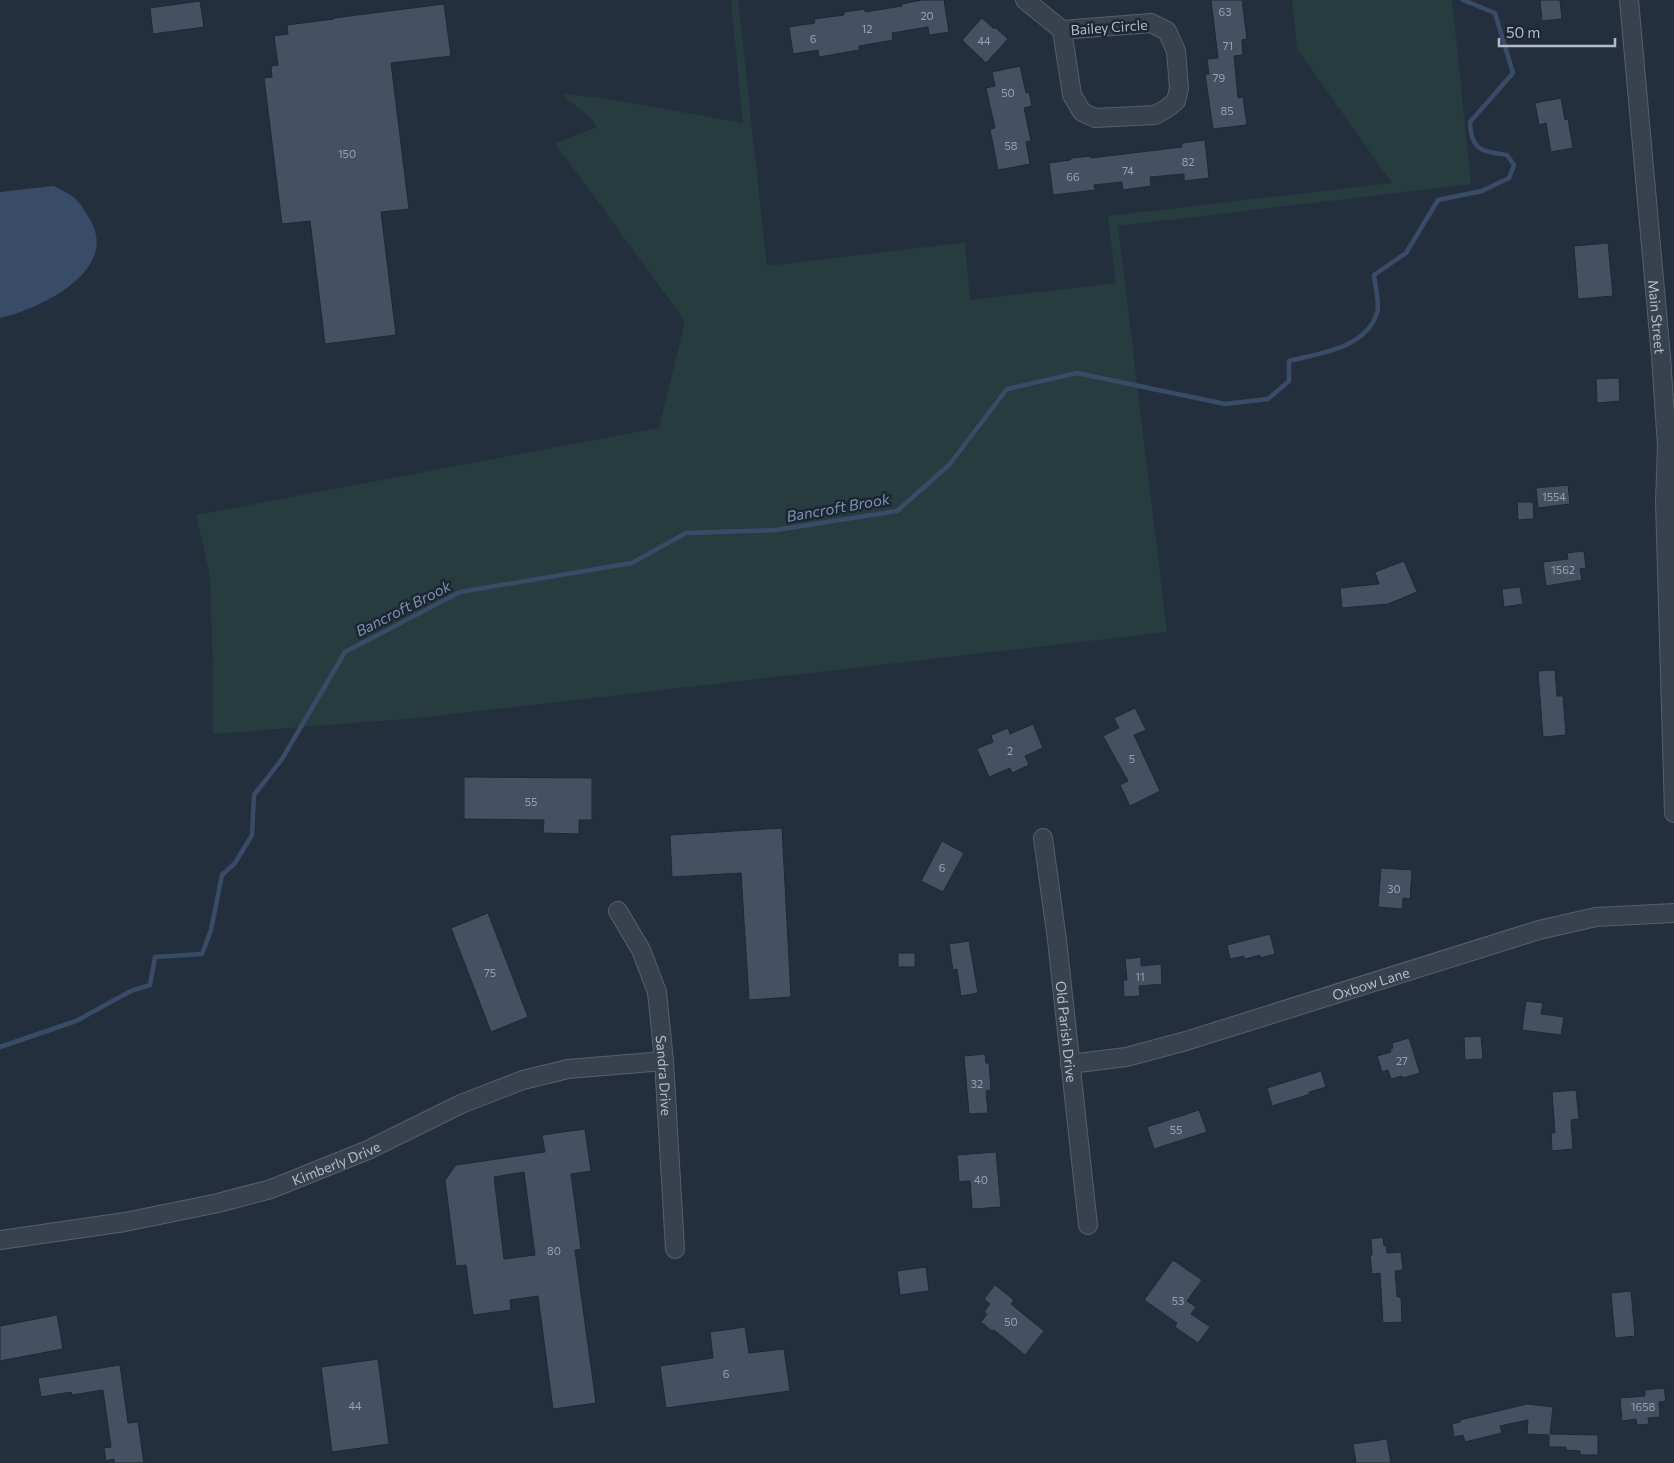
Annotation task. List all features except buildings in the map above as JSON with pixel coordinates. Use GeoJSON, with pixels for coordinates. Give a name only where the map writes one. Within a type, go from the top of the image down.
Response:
{"type":"FeatureCollection","features":[{"type":"Feature","properties":{"kind":"street","name":"Bailey Circle"},"geometry":{"type":"LineString","coordinates":[[1025,0],[1062,30],[1072,95],[1082,112],[1095,118],[1155,115],[1176,101],[1179,88],[1176,51],[1167,31],[1151,23],[1062,30]]}},
{"type":"Feature","properties":{"kind":"street","name":"Main Street"},"geometry":{"type":"LineString","coordinates":[[1628,0],[1668,446],[1665,502],[1674,813]]}},
{"type":"Feature","properties":{"kind":"street","name":"Old Parish Drive"},"geometry":{"type":"LineString","coordinates":[[1043,838],[1057,940],[1088,1225]]}},
{"type":"Feature","properties":{"kind":"street","name":"Sandra Drive"},"geometry":{"type":"LineString","coordinates":[[618,911],[641,950],[657,992],[664,1061],[675,1249]]}},
{"type":"Feature","properties":{"kind":"street","name":"Oxbow Lane"},"geometry":{"type":"LineString","coordinates":[[1070,1064],[1126,1057],[1186,1041],[1539,930],[1596,918],[1674,913]]}},
{"type":"Feature","properties":{"kind":"street","name":"Kimberly Drive"},"geometry":{"type":"LineString","coordinates":[[0,1240],[126,1222],[218,1203],[271,1189],[368,1150],[461,1104],[523,1080],[568,1069],[664,1061]]}},
{"type":"Feature","properties":{"kind":"green space"},"geometry":{"type":"Polygon","coordinates":[[[731,0],[738,0],[767,266],[965,243],[970,300],[1116,283],[1108,216],[1392,183],[1297,49],[1292,0],[1452,0],[1471,184],[1118,226],[1167,632],[418,718],[213,734],[210,576],[196,515],[659,428],[685,321],[555,143],[597,127],[586,114],[562,94],[603,98],[743,123],[731,0]]]}},
{"type":"Feature","properties":{"kind":"water"},"geometry":{"type":"Polygon","coordinates":[[[53,186],[66,192],[78,201],[85,211],[96,237],[95,254],[86,270],[72,284],[35,306],[0,318],[0,192],[53,186]]]}},
{"type":"Feature","properties":{"kind":"waterway","name":"Bancroft Brook"},"geometry":{"type":"LineString","coordinates":[[0,1047],[76,1021],[131,991],[150,985],[155,957],[202,954],[211,930],[222,875],[235,863],[252,835],[254,795],[282,759],[345,652],[460,592],[632,563],[686,533],[776,530],[897,511],[949,465],[1007,389],[1077,373],[1225,404],[1268,399],[1289,381],[1289,361],[1340,348],[1363,335],[1371,325],[1378,310],[1374,275],[1406,253],[1438,200],[1482,191],[1509,178],[1514,165],[1507,155],[1480,148],[1473,139],[1470,122],[1513,73],[1495,13],[1463,0]]}}]}
